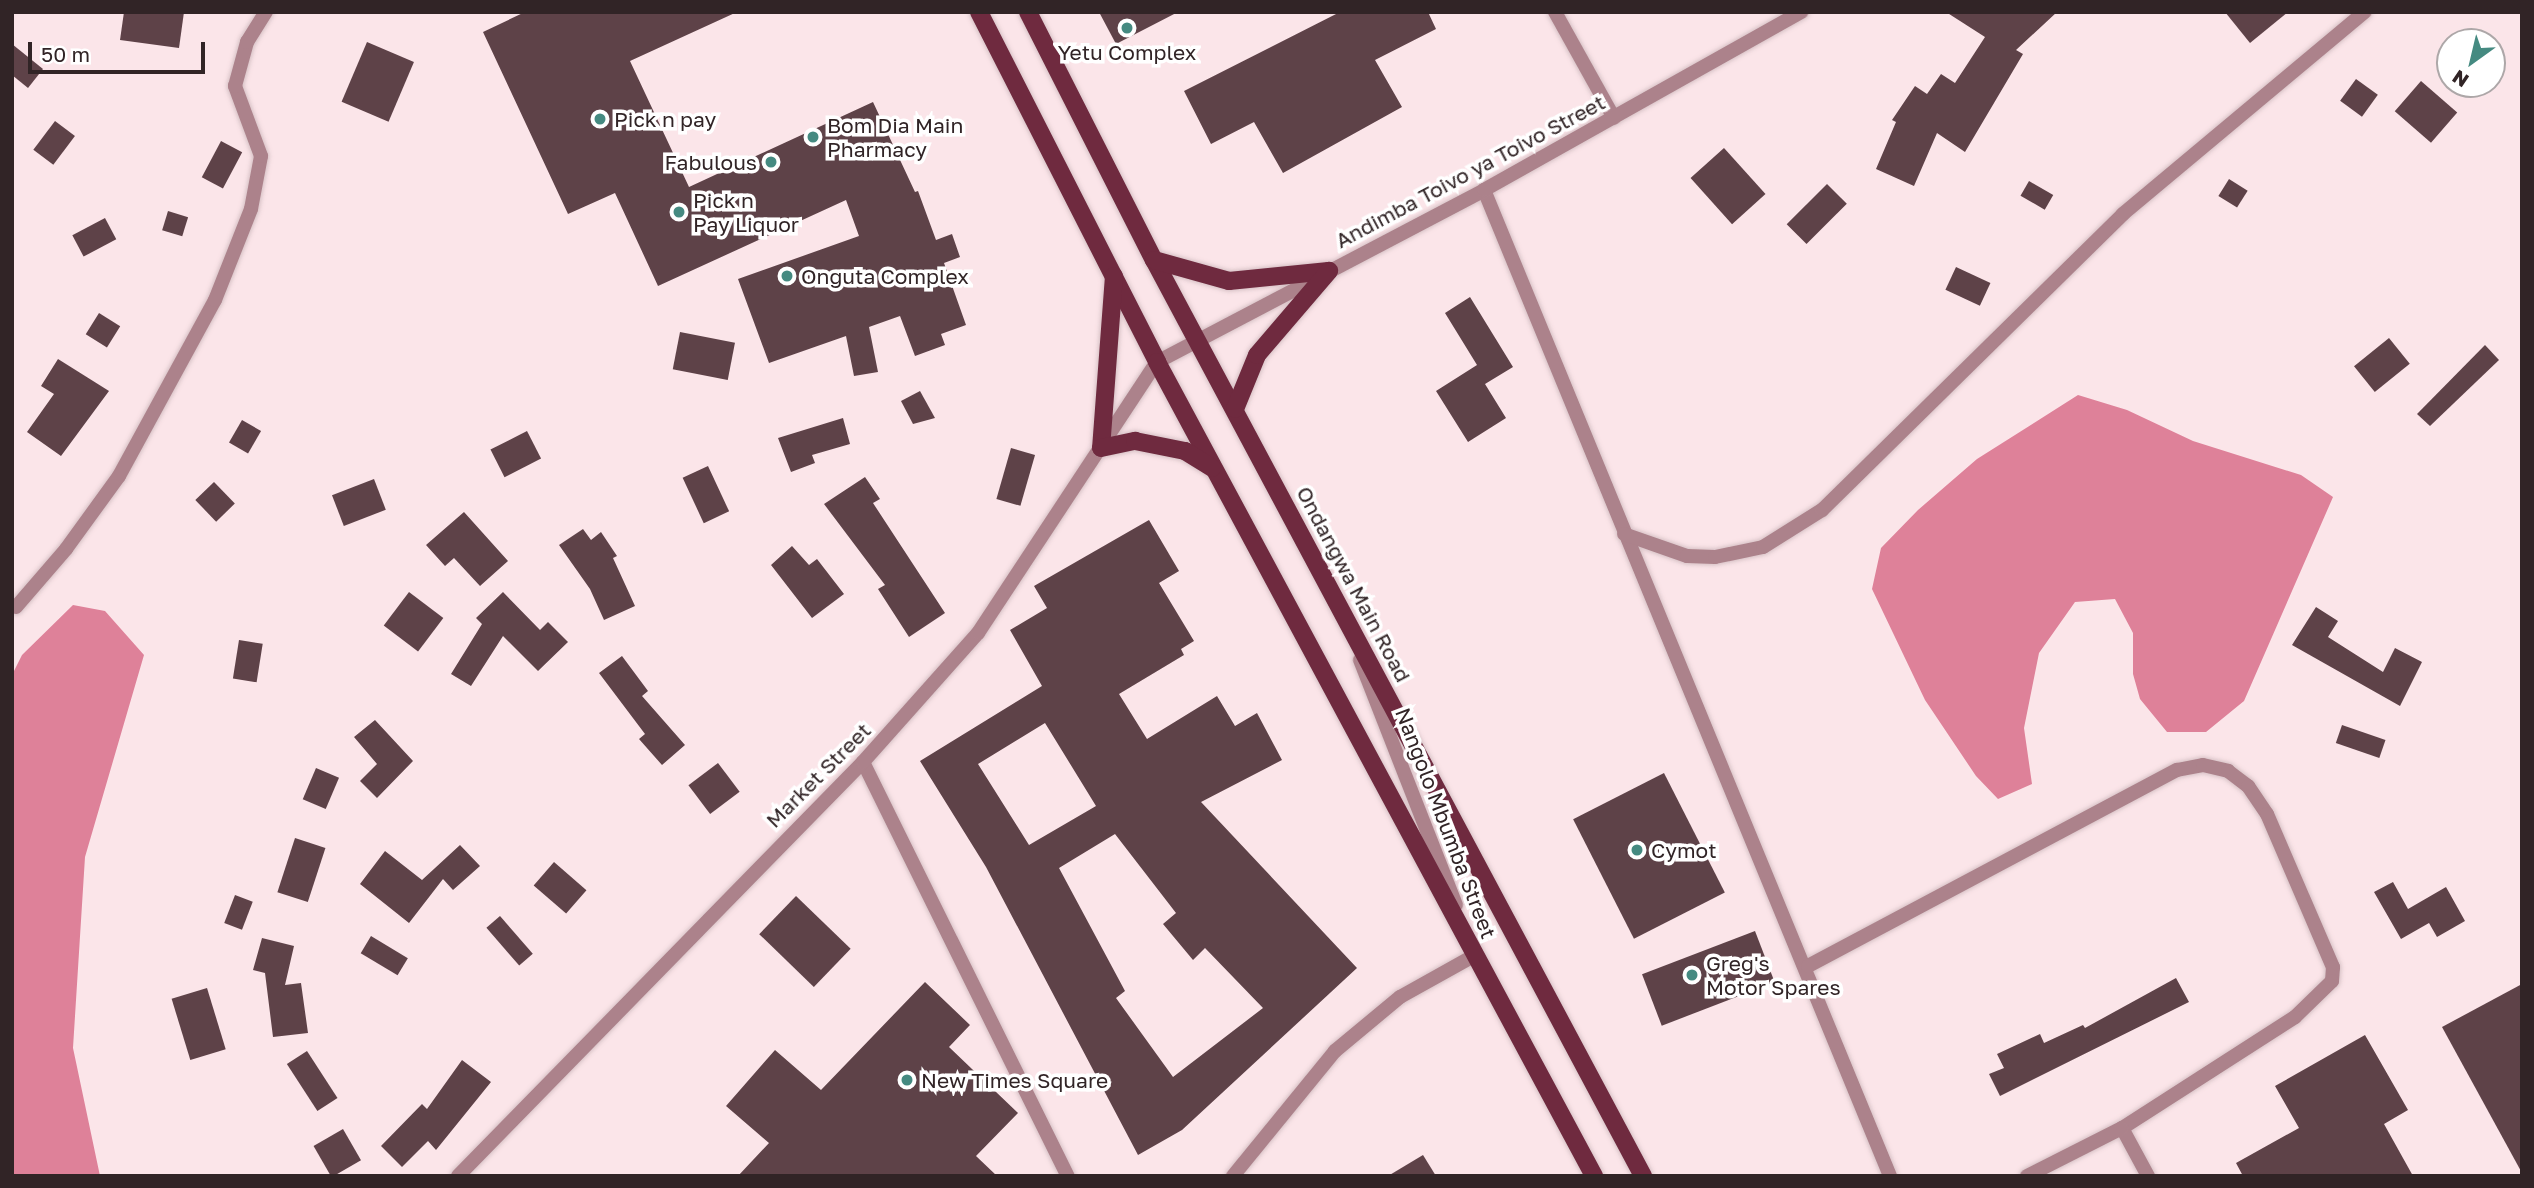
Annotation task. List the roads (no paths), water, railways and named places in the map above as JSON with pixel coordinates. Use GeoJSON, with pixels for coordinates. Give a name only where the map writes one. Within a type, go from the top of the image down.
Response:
{"type":"FeatureCollection","features":[{"type":"Feature","properties":{"kind":"main road"},"geometry":{"type":"LineString","coordinates":[[979,12],[1157,362],[1594,1176]]}},
{"type":"Feature","properties":{"kind":"main road","name":"Ondangwa Main Road"},"geometry":{"type":"LineString","coordinates":[[1028,12],[1154,260],[1643,1176]]}},
{"type":"Feature","properties":{"kind":"main road"},"geometry":{"type":"LineString","coordinates":[[1154,260],[1229,281],[1329,271]]}},
{"type":"Feature","properties":{"kind":"main road"},"geometry":{"type":"LineString","coordinates":[[1235,409],[1257,355],[1329,271]]}},
{"type":"Feature","properties":{"kind":"main road"},"geometry":{"type":"LineString","coordinates":[[1114,276],[1101,448],[1135,441],[1185,451],[1215,470]]}},
{"type":"Feature","properties":{"kind":"street"},"geometry":{"type":"LineString","coordinates":[[16,607],[66,549],[118,476],[215,300],[251,209],[261,156],[235,86],[247,42],[266,12]]}},
{"type":"Feature","properties":{"kind":"street"},"geometry":{"type":"LineString","coordinates":[[1555,12],[1614,118]]}},
{"type":"Feature","properties":{"kind":"street","name":"Andimba Toivo ya Toivo Street"},"geometry":{"type":"LineString","coordinates":[[1157,362],[1484,190],[1801,12]]}},
{"type":"Feature","properties":{"kind":"street"},"geometry":{"type":"LineString","coordinates":[[1624,534],[1687,555],[1715,557],[1763,547],[1822,510],[2123,214],[2365,12]]}},
{"type":"Feature","properties":{"kind":"street"},"geometry":{"type":"LineString","coordinates":[[1484,190],[1624,534],[1808,966],[1890,1176]]}},
{"type":"Feature","properties":{"kind":"street","name":"Market Street"},"geometry":{"type":"LineString","coordinates":[[458,1176],[863,762],[978,633],[1157,362]]}},
{"type":"Feature","properties":{"kind":"street","name":"Nangolo Mbumba Street"},"geometry":{"type":"LineString","coordinates":[[1233,1176],[1335,1051],[1400,997],[1475,955],[1334,593]]}},
{"type":"Feature","properties":{"kind":"street"},"geometry":{"type":"LineString","coordinates":[[863,762],[1068,1176]]}},
{"type":"Feature","properties":{"kind":"street"},"geometry":{"type":"LineString","coordinates":[[1808,966],[2177,770],[2203,765],[2228,771],[2248,786],[2267,814],[2333,967],[2332,981],[2295,1017],[2122,1128],[2027,1176]]}},
{"type":"Feature","properties":{"kind":"street"},"geometry":{"type":"LineString","coordinates":[[2122,1128],[2148,1176]]}},
{"type":"Feature","properties":{"kind":"place","name":"Yetu Complex"},"geometry":{"type":"Point","coordinates":[1127,28]}},
{"type":"Feature","properties":{"kind":"place","name":"Pick n pay"},"geometry":{"type":"Point","coordinates":[600,119]}},
{"type":"Feature","properties":{"kind":"place","name":"Bom Dia Main Pharmacy"},"geometry":{"type":"Point","coordinates":[813,137]}},
{"type":"Feature","properties":{"kind":"place","name":"Fabulous"},"geometry":{"type":"Point","coordinates":[771,162]}},
{"type":"Feature","properties":{"kind":"place","name":"Pick n Pay Liquor"},"geometry":{"type":"Point","coordinates":[679,212]}},
{"type":"Feature","properties":{"kind":"place","name":"Onguta Complex"},"geometry":{"type":"Point","coordinates":[787,276]}},
{"type":"Feature","properties":{"kind":"place","name":"Cymot"},"geometry":{"type":"Point","coordinates":[1637,850]}},
{"type":"Feature","properties":{"kind":"place","name":"Greg's Motor Spares"},"geometry":{"type":"Point","coordinates":[1692,975]}},
{"type":"Feature","properties":{"kind":"place","name":"New Times Square"},"geometry":{"type":"Point","coordinates":[907,1080]}}]}
